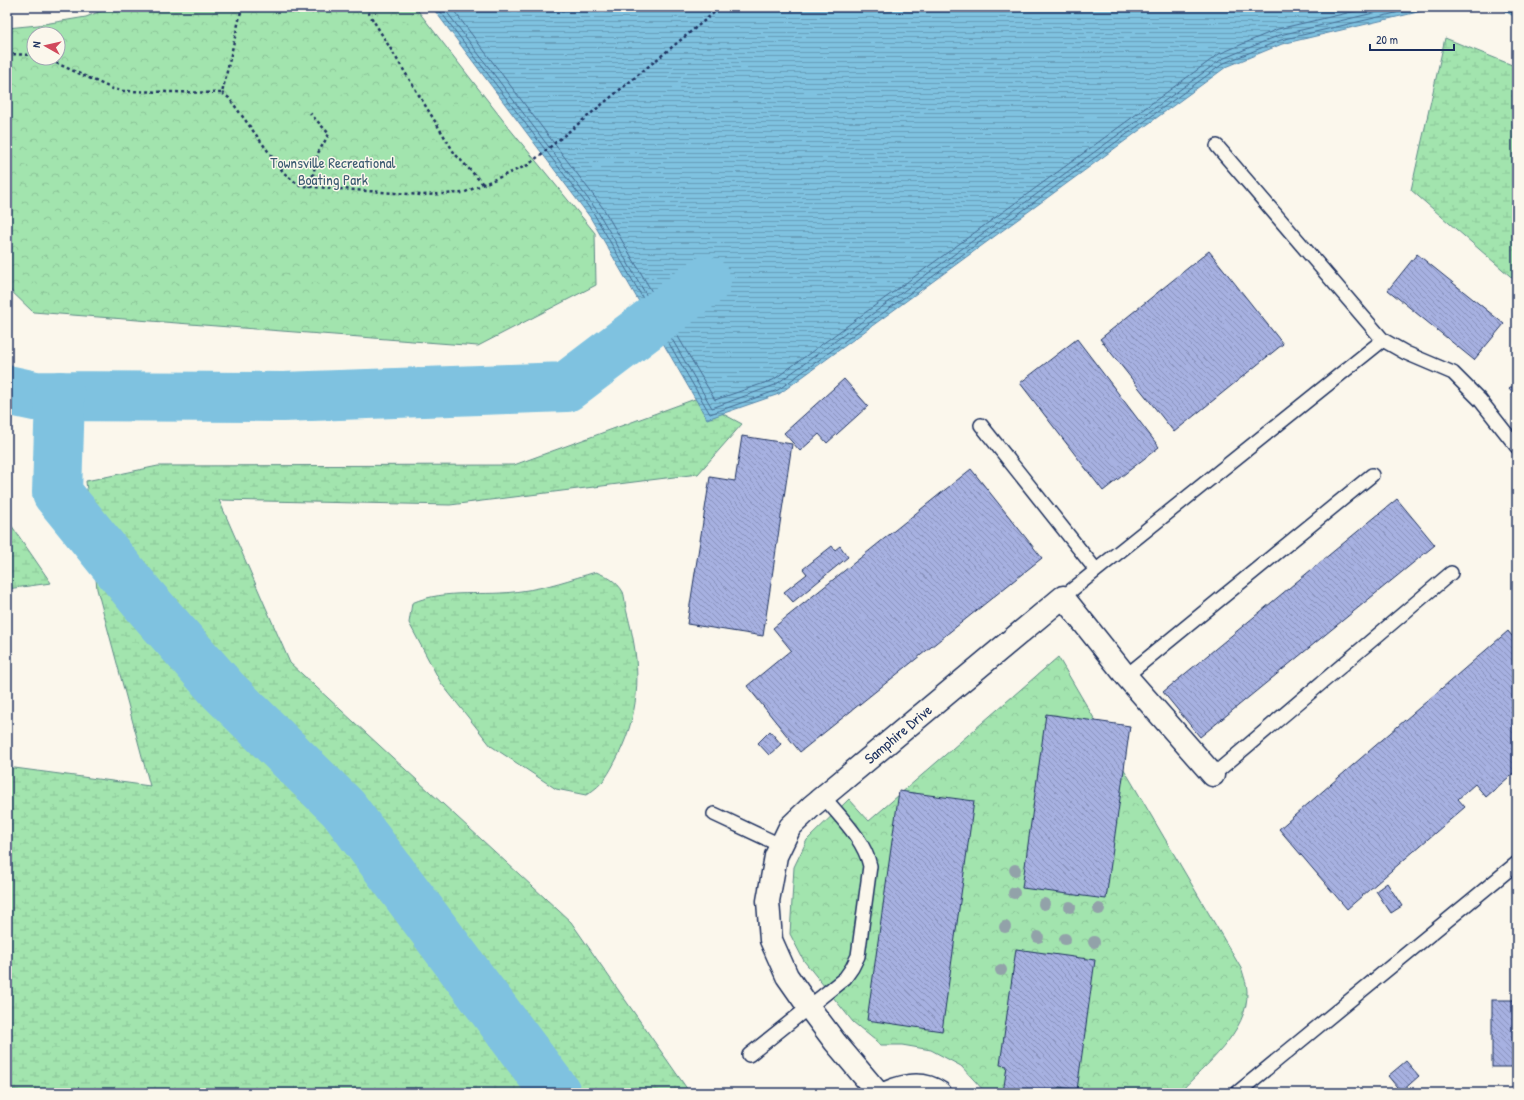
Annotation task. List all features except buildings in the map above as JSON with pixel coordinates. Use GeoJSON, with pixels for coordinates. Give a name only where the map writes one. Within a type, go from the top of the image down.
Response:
{"type":"FeatureCollection","features":[{"type":"Feature","properties":{"kind":"street"},"geometry":{"type":"LineString","coordinates":[[1063,597],[1126,676],[1213,775]]}},
{"type":"Feature","properties":{"kind":"street","name":"Samphire Drive"},"geometry":{"type":"LineString","coordinates":[[878,1093],[835,1042],[787,976],[771,940],[768,902],[776,856],[790,827],[823,796],[1063,597]]}},
{"type":"Feature","properties":{"kind":"street"},"geometry":{"type":"LineString","coordinates":[[886,1093],[902,1086],[919,1085],[935,1089],[940,1093]]}},
{"type":"Feature","properties":{"kind":"lane"},"geometry":{"type":"LineString","coordinates":[[1217,146],[1383,340],[1406,353],[1453,373],[1480,400],[1517,447]]}},
{"type":"Feature","properties":{"kind":"lane"},"geometry":{"type":"LineString","coordinates":[[1063,597],[1383,340]]}},
{"type":"Feature","properties":{"kind":"lane"},"geometry":{"type":"LineString","coordinates":[[981,425],[1096,570]]}},
{"type":"Feature","properties":{"kind":"lane"},"geometry":{"type":"LineString","coordinates":[[1126,676],[1372,475]]}},
{"type":"Feature","properties":{"kind":"lane"},"geometry":{"type":"LineString","coordinates":[[1213,775],[1451,573]]}},
{"type":"Feature","properties":{"kind":"lane"},"geometry":{"type":"LineString","coordinates":[[749,1055],[808,1006],[845,978],[858,956],[870,866],[868,855],[862,843],[823,796]]}},
{"type":"Feature","properties":{"kind":"lane"},"geometry":{"type":"LineString","coordinates":[[714,814],[782,846]]}},
{"type":"Feature","properties":{"kind":"lane"},"geometry":{"type":"LineString","coordinates":[[1237,1093],[1517,863]]}},
{"type":"Feature","properties":{"kind":"path"},"geometry":{"type":"LineString","coordinates":[[222,93],[242,7]]}},
{"type":"Feature","properties":{"kind":"path"},"geometry":{"type":"LineString","coordinates":[[365,7],[455,154],[484,185]]}},
{"type":"Feature","properties":{"kind":"path"},"geometry":{"type":"LineString","coordinates":[[63,66],[113,89],[123,91],[222,93],[229,98],[284,173],[300,186],[310,188],[435,196],[463,193],[528,166],[721,7]]}},
{"type":"Feature","properties":{"kind":"path"},"geometry":{"type":"LineString","coordinates":[[7,54],[26,55]]}},
{"type":"Feature","properties":{"kind":"path"},"geometry":{"type":"LineString","coordinates":[[310,114],[330,134],[318,153],[310,188]]}},
{"type":"Feature","properties":{"kind":"green space","name":"Townsville Recreational Boating Park"},"geometry":{"type":"Polygon","coordinates":[[[111,7],[415,7],[509,128],[595,233],[596,285],[478,346],[33,312],[7,287],[7,28],[26,26],[26,66],[66,66],[66,26],[28,26],[86,17],[111,7]]]}},
{"type":"Feature","properties":{"kind":"green space"},"geometry":{"type":"Polygon","coordinates":[[[1445,38],[1517,67],[1517,282],[1411,190],[1445,38]]]}},
{"type":"Feature","properties":{"kind":"green space"},"geometry":{"type":"Polygon","coordinates":[[[695,399],[742,424],[698,474],[450,505],[219,500],[290,663],[571,922],[690,1093],[7,1093],[7,767],[150,786],[97,589],[86,481],[158,466],[514,465],[695,399]]]}},
{"type":"Feature","properties":{"kind":"green space"},"geometry":{"type":"Polygon","coordinates":[[[7,519],[51,583],[7,589],[7,519]]]}},
{"type":"Feature","properties":{"kind":"green space"},"geometry":{"type":"Polygon","coordinates":[[[596,572],[614,582],[623,592],[635,650],[637,685],[632,720],[618,756],[601,783],[586,795],[556,789],[491,746],[441,683],[409,623],[412,603],[425,598],[452,594],[507,593],[530,590],[596,572]]]}},
{"type":"Feature","properties":{"kind":"green space"},"geometry":{"type":"Polygon","coordinates":[[[1058,657],[1242,970],[1247,991],[1246,1006],[1241,1020],[1233,1034],[1212,1060],[1179,1093],[986,1093],[961,1066],[931,1050],[902,1045],[881,1045],[853,1022],[804,961],[790,934],[794,867],[807,840],[849,799],[869,821],[1058,657]]]}},
{"type":"Feature","properties":{"kind":"water"},"geometry":{"type":"Polygon","coordinates":[[[432,7],[1439,7],[1282,44],[1226,67],[779,394],[707,419],[590,217],[432,7]]]}},
{"type":"Feature","properties":{"kind":"water"},"geometry":{"type":"Polygon","coordinates":[[[1498,7],[1517,7],[1517,18],[1498,7]]]}},
{"type":"Feature","properties":{"kind":"waterway"},"geometry":{"type":"LineString","coordinates":[[7,390],[35,396],[283,397],[566,387],[706,281]]}},
{"type":"Feature","properties":{"kind":"waterway"},"geometry":{"type":"LineString","coordinates":[[60,396],[57,493],[143,599],[223,690],[343,808],[556,1093]]}}]}
